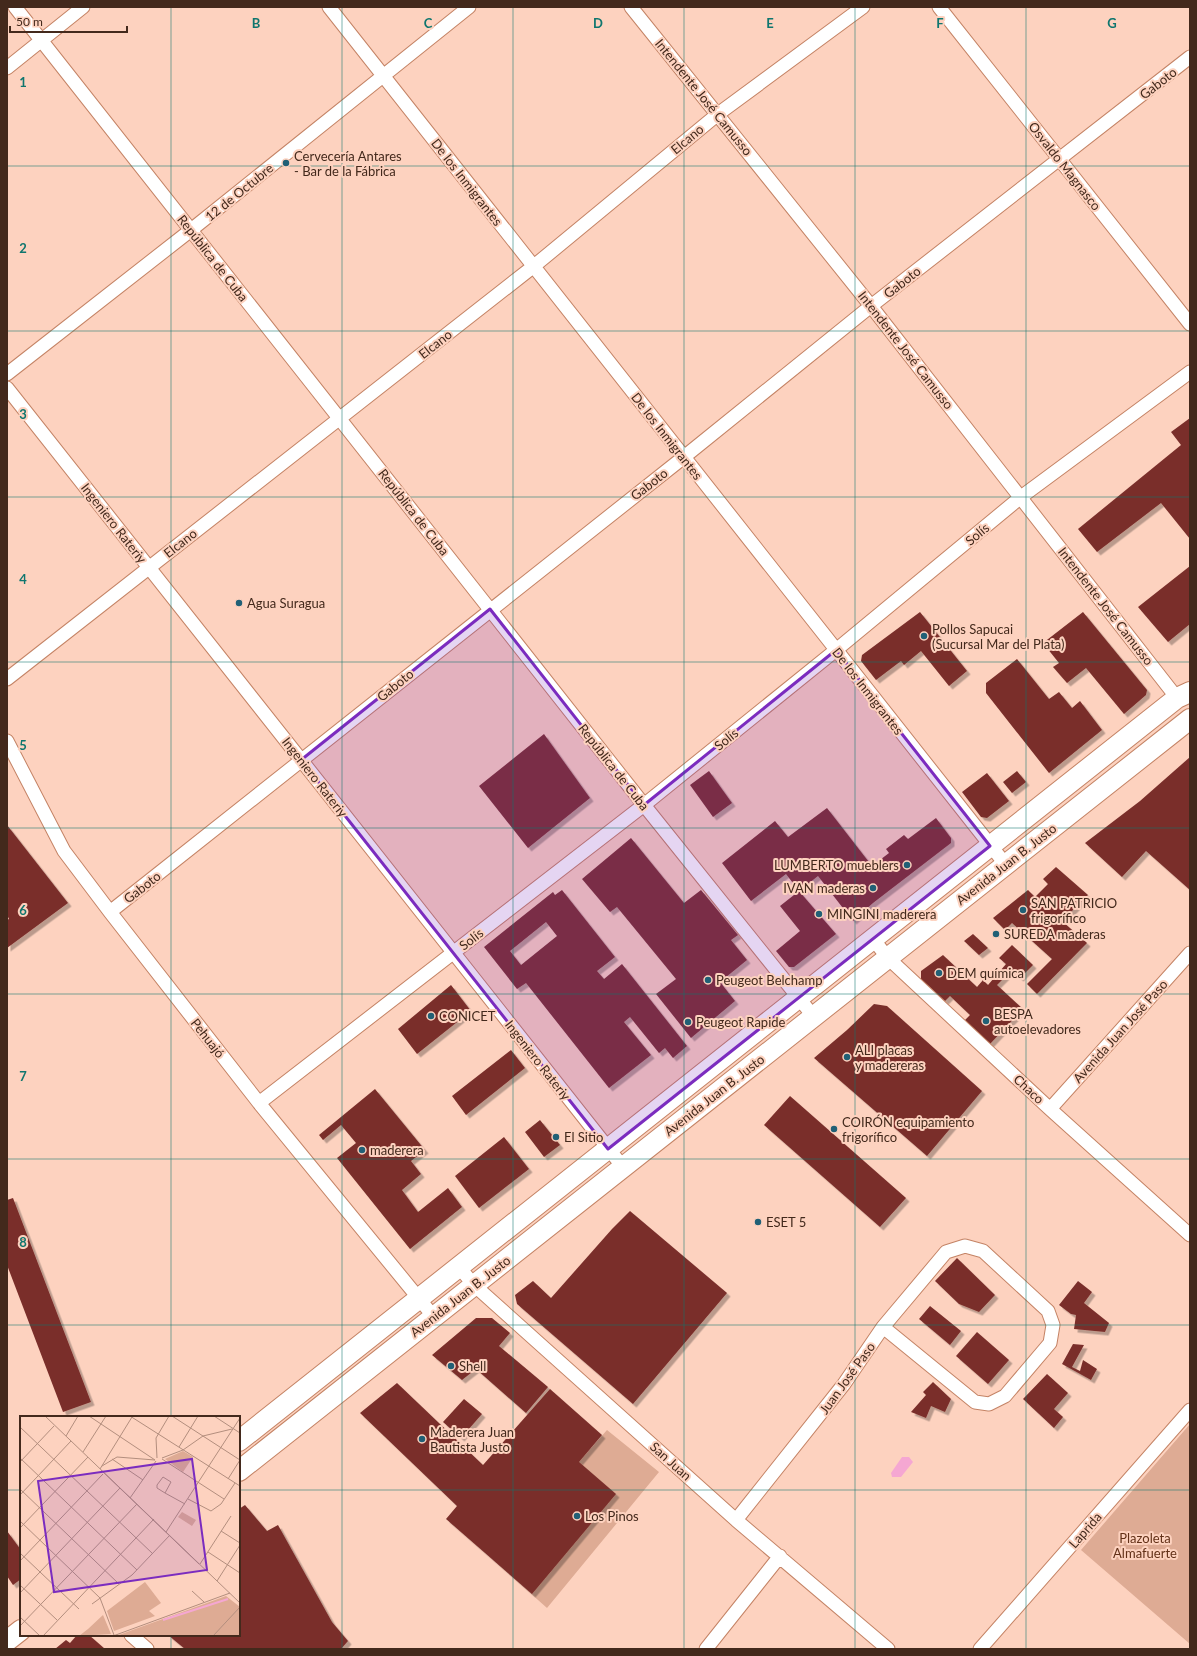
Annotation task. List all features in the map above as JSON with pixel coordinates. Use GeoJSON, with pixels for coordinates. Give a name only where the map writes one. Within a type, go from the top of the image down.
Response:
{"type":"FeatureCollection","features":[{"type":"Feature","properties":{"kind":"main road","name":"Avenida Juan B. Justo"},"geometry":{"type":"LineString","coordinates":[[240,1440],[990,846],[1184,695]]}},
{"type":"Feature","properties":{"kind":"main road","name":"Avenida Juan B. Justo"},"geometry":{"type":"LineString","coordinates":[[240,1470],[1190,719]]}},
{"type":"Feature","properties":{"kind":"main road"},"geometry":{"type":"LineString","coordinates":[[7,1641],[20,1631]]}},
{"type":"Feature","properties":{"kind":"street","name":"República de Cuba"},"geometry":{"type":"LineString","coordinates":[[15,7],[644,805],[814,1017]]}},
{"type":"Feature","properties":{"kind":"street"},"geometry":{"type":"LineString","coordinates":[[7,68],[84,7]]}},
{"type":"Feature","properties":{"kind":"street","name":"De los Inmigrantes"},"geometry":{"type":"LineString","coordinates":[[330,7],[1006,865]]}},
{"type":"Feature","properties":{"kind":"street","name":"12 de Octubre"},"geometry":{"type":"LineString","coordinates":[[7,374],[191,230],[469,7]]}},
{"type":"Feature","properties":{"kind":"street","name":"Intendente José Camusso"},"geometry":{"type":"LineString","coordinates":[[631,7],[872,306],[1022,497],[1184,695]]}},
{"type":"Feature","properties":{"kind":"street","name":"Elcano"},"geometry":{"type":"LineString","coordinates":[[7,679],[534,266],[718,114],[863,7]]}},
{"type":"Feature","properties":{"kind":"street","name":"Osvaldo Magnasco"},"geometry":{"type":"LineString","coordinates":[[939,7],[1190,324]]}},
{"type":"Feature","properties":{"kind":"street","name":"Gaboto"},"geometry":{"type":"LineString","coordinates":[[110,912],[872,306],[1190,57]]}},
{"type":"Feature","properties":{"kind":"street","name":"Solís"},"geometry":{"type":"LineString","coordinates":[[259,1103],[644,805],[1022,497],[1190,372]]}},
{"type":"Feature","properties":{"kind":"street","name":"Ingeniero Rateriy"},"geometry":{"type":"LineString","coordinates":[[7,388],[623,1167]]}},
{"type":"Feature","properties":{"kind":"street","name":"Pehuajó"},"geometry":{"type":"LineString","coordinates":[[7,741],[64,851],[259,1103],[434,1317]]}},
{"type":"Feature","properties":{"kind":"street","name":"Chaco"},"geometry":{"type":"LineString","coordinates":[[873,939],[888,958],[1050,1109],[1190,1235]]}},
{"type":"Feature","properties":{"kind":"street","name":"Avenida Juan José Paso"},"geometry":{"type":"LineString","coordinates":[[1050,1109],[1190,953]]}},
{"type":"Feature","properties":{"kind":"street","name":"Juan José Paso"},"geometry":{"type":"LineString","coordinates":[[736,1520],[844,1384],[883,1327],[946,1252],[965,1246],[983,1251],[1048,1311],[1053,1324],[1050,1343],[1005,1396],[989,1404],[975,1402],[883,1327]]}},
{"type":"Feature","properties":{"kind":"street","name":"San Juan"},"geometry":{"type":"LineString","coordinates":[[459,1267],[474,1285],[736,1520],[888,1649]]}},
{"type":"Feature","properties":{"kind":"street","name":"Laprida"},"geometry":{"type":"LineString","coordinates":[[980,1649],[1190,1410]]}},
{"type":"Feature","properties":{"kind":"street"},"geometry":{"type":"LineString","coordinates":[[706,1649],[780,1556]]}},
{"type":"Feature","properties":{"kind":"street"},"geometry":{"type":"LineString","coordinates":[[132,1636],[147,1649]]}},
{"type":"Feature","properties":{"kind":"highlighted area"},"geometry":{"type":"Polygon","coordinates":[[[490,609],[644,805],[836,650],[990,846],[608,1149],[301,760],[490,609]]]}},
{"type":"Feature","properties":{"kind":"green space","name":"Plazoleta Almafuerte"},"geometry":{"type":"Polygon","coordinates":[[[1190,1424],[1190,1644],[1081,1550],[1190,1424]]]}},
{"type":"Feature","properties":{"kind":"green space","name":"Los Pinos"},"geometry":{"type":"Polygon","coordinates":[[[607,1430],[659,1472],[547,1608],[493,1560],[607,1430]]]}},
{"type":"Feature","properties":{"kind":"shaded area"},"geometry":{"type":"Polygon","coordinates":[[[902,1457],[909,1457],[913,1462],[901,1477],[892,1477],[891,1473],[902,1457]]]}},
{"type":"Feature","properties":{"kind":"building"},"geometry":{"type":"Polygon","coordinates":[[[1190,418],[1190,539],[1161,503],[1097,552],[1078,529],[1181,445],[1171,432],[1190,418]]]}},
{"type":"Feature","properties":{"kind":"building"},"geometry":{"type":"Polygon","coordinates":[[[1190,566],[1190,624],[1168,642],[1138,607],[1190,566]]]}},
{"type":"Feature","properties":{"kind":"building"},"geometry":{"type":"Polygon","coordinates":[[[920,612],[967,671],[949,686],[921,651],[904,665],[901,661],[876,680],[861,661],[862,655],[920,612]]]}},
{"type":"Feature","properties":{"kind":"building"},"geometry":{"type":"Polygon","coordinates":[[[1083,612],[1147,690],[1146,695],[1124,714],[1086,668],[1067,683],[1053,667],[1059,663],[1043,643],[1083,612]]]}},
{"type":"Feature","properties":{"kind":"building"},"geometry":{"type":"Polygon","coordinates":[[[1017,659],[1049,699],[1059,692],[1072,708],[1080,701],[1102,730],[1049,773],[986,693],[986,683],[1017,659]]]}},
{"type":"Feature","properties":{"kind":"building"},"geometry":{"type":"Polygon","coordinates":[[[544,734],[590,798],[528,848],[479,786],[544,734]]]}},
{"type":"Feature","properties":{"kind":"building"},"geometry":{"type":"Polygon","coordinates":[[[1190,757],[1190,890],[1146,851],[1122,877],[1085,843],[1140,801],[1190,757]]]}},
{"type":"Feature","properties":{"kind":"building"},"geometry":{"type":"Polygon","coordinates":[[[709,771],[732,803],[713,817],[690,785],[709,771]]]}},
{"type":"Feature","properties":{"kind":"building"},"geometry":{"type":"Polygon","coordinates":[[[1017,771],[1026,782],[1012,793],[1003,782],[1017,771]]]}},
{"type":"Feature","properties":{"kind":"building"},"geometry":{"type":"Polygon","coordinates":[[[987,773],[1009,801],[987,818],[981,817],[962,792],[987,773]]]}},
{"type":"Feature","properties":{"kind":"building"},"geometry":{"type":"Polygon","coordinates":[[[827,808],[872,866],[889,853],[886,849],[904,835],[908,839],[936,818],[951,838],[951,843],[873,903],[853,921],[818,876],[799,891],[786,874],[751,901],[722,863],[775,821],[788,837],[827,808]]]}},
{"type":"Feature","properties":{"kind":"building"},"geometry":{"type":"Polygon","coordinates":[[[7,825],[68,903],[7,948],[7,920],[9,919],[7,915],[7,825]]]}},
{"type":"Feature","properties":{"kind":"building"},"geometry":{"type":"Polygon","coordinates":[[[631,838],[684,903],[701,890],[738,935],[731,940],[747,960],[720,982],[735,1001],[691,1038],[656,994],[676,979],[617,907],[610,912],[582,879],[631,838]]]}},
{"type":"Feature","properties":{"kind":"building"},"geometry":{"type":"Polygon","coordinates":[[[1056,867],[1088,895],[1062,921],[1087,943],[1037,994],[1027,984],[1052,959],[1012,923],[1005,930],[993,918],[1028,890],[1035,897],[1048,884],[1043,879],[1056,867]]]}},
{"type":"Feature","properties":{"kind":"building"},"geometry":{"type":"Polygon","coordinates":[[[562,890],[615,957],[597,971],[604,979],[622,964],[687,1046],[673,1058],[665,1048],[659,1053],[630,1017],[624,1022],[651,1055],[609,1088],[526,983],[517,989],[484,947],[553,892],[555,895],[562,890]],[[546,922],[510,951],[521,965],[557,936],[546,922]]]}},
{"type":"Feature","properties":{"kind":"building"},"geometry":{"type":"Polygon","coordinates":[[[799,891],[836,934],[794,967],[789,967],[776,951],[800,931],[780,906],[799,891]]]}},
{"type":"Feature","properties":{"kind":"building"},"geometry":{"type":"Polygon","coordinates":[[[973,934],[988,948],[979,955],[964,941],[973,934]]]}},
{"type":"Feature","properties":{"kind":"building"},"geometry":{"type":"Polygon","coordinates":[[[1012,945],[1033,965],[1020,978],[1012,970],[997,985],[1023,1009],[990,1044],[965,1020],[970,1015],[950,996],[945,1001],[921,979],[921,971],[943,955],[977,987],[983,980],[988,985],[1006,964],[999,958],[1012,945]]]}},
{"type":"Feature","properties":{"kind":"building","name":"CONICET"},"geometry":{"type":"Polygon","coordinates":[[[451,985],[471,1011],[417,1054],[398,1029],[451,985]]]}},
{"type":"Feature","properties":{"kind":"building"},"geometry":{"type":"Polygon","coordinates":[[[874,1004],[887,1006],[982,1091],[927,1156],[814,1058],[847,1030],[874,1004]]]}},
{"type":"Feature","properties":{"kind":"building"},"geometry":{"type":"Polygon","coordinates":[[[511,1050],[525,1068],[466,1115],[452,1096],[511,1050]]]}},
{"type":"Feature","properties":{"kind":"building"},"geometry":{"type":"Polygon","coordinates":[[[375,1089],[425,1150],[411,1161],[421,1174],[402,1190],[418,1212],[448,1188],[462,1207],[410,1249],[337,1158],[356,1143],[341,1125],[323,1140],[319,1135],[375,1089]]]}},
{"type":"Feature","properties":{"kind":"building"},"geometry":{"type":"Polygon","coordinates":[[[790,1096],[906,1198],[880,1227],[764,1125],[790,1096]]]}},
{"type":"Feature","properties":{"kind":"building"},"geometry":{"type":"Polygon","coordinates":[[[540,1120],[560,1145],[544,1157],[525,1132],[540,1120]]]}},
{"type":"Feature","properties":{"kind":"building"},"geometry":{"type":"Polygon","coordinates":[[[504,1137],[529,1169],[479,1208],[455,1176],[504,1137]]]}},
{"type":"Feature","properties":{"kind":"building"},"geometry":{"type":"Polygon","coordinates":[[[13,1198],[91,1402],[63,1412],[7,1265],[7,1200],[13,1198]]]}},
{"type":"Feature","properties":{"kind":"building"},"geometry":{"type":"Polygon","coordinates":[[[630,1211],[727,1293],[633,1404],[517,1304],[515,1295],[533,1281],[551,1298],[612,1229],[630,1211]]]}},
{"type":"Feature","properties":{"kind":"building"},"geometry":{"type":"Polygon","coordinates":[[[957,1258],[995,1295],[979,1312],[959,1304],[935,1281],[957,1258]]]}},
{"type":"Feature","properties":{"kind":"building"},"geometry":{"type":"Polygon","coordinates":[[[1078,1281],[1092,1292],[1084,1303],[1109,1323],[1105,1332],[1074,1329],[1076,1315],[1071,1314],[1059,1305],[1078,1281]]]}},
{"type":"Feature","properties":{"kind":"building"},"geometry":{"type":"Polygon","coordinates":[[[930,1306],[961,1331],[950,1345],[919,1319],[930,1306]]]}},
{"type":"Feature","properties":{"kind":"building"},"geometry":{"type":"Polygon","coordinates":[[[476,1318],[492,1318],[510,1333],[499,1346],[548,1387],[526,1413],[476,1369],[462,1380],[432,1355],[476,1318]]]}},
{"type":"Feature","properties":{"kind":"building"},"geometry":{"type":"Polygon","coordinates":[[[977,1332],[1009,1360],[988,1384],[956,1356],[977,1332]]]}},
{"type":"Feature","properties":{"kind":"building"},"geometry":{"type":"Polygon","coordinates":[[[1073,1344],[1084,1345],[1072,1367],[1080,1371],[1083,1360],[1097,1369],[1091,1380],[1062,1364],[1073,1344]]]}},
{"type":"Feature","properties":{"kind":"building"},"geometry":{"type":"Polygon","coordinates":[[[1047,1374],[1068,1393],[1054,1409],[1063,1417],[1054,1428],[1023,1399],[1047,1374]]]}},
{"type":"Feature","properties":{"kind":"building"},"geometry":{"type":"Polygon","coordinates":[[[933,1382],[951,1399],[945,1412],[931,1406],[926,1418],[911,1412],[926,1395],[923,1392],[933,1382]]]}},
{"type":"Feature","properties":{"kind":"building"},"geometry":{"type":"Polygon","coordinates":[[[397,1383],[483,1465],[550,1389],[602,1435],[579,1462],[616,1494],[532,1594],[446,1519],[457,1506],[360,1413],[397,1383]]]}},
{"type":"Feature","properties":{"kind":"building"},"geometry":{"type":"Polygon","coordinates":[[[464,1399],[482,1414],[461,1438],[443,1422],[464,1399]]]}},
{"type":"Feature","properties":{"kind":"building"},"geometry":{"type":"Polygon","coordinates":[[[245,1505],[267,1531],[278,1525],[332,1622],[348,1641],[341,1649],[185,1649],[169,1636],[240,1636],[240,1508],[245,1505]]]}},
{"type":"Feature","properties":{"kind":"building"},"geometry":{"type":"Polygon","coordinates":[[[7,1531],[20,1549],[20,1580],[13,1585],[7,1576],[7,1531]]]}},
{"type":"Feature","properties":{"kind":"building"},"geometry":{"type":"Polygon","coordinates":[[[76,1636],[90,1636],[105,1649],[55,1649],[66,1640],[70,1643],[76,1636]]]}},
{"type":"Feature","properties":{"kind":"place","name":"Cervecería Antares - Bar de la Fábrica"},"geometry":{"type":"Point","coordinates":[286,163]}},
{"type":"Feature","properties":{"kind":"place","name":"Agua Suragua"},"geometry":{"type":"Point","coordinates":[239,603]}},
{"type":"Feature","properties":{"kind":"place","name":"Pollos Sapucai (Sucursal Mar del Plata)"},"geometry":{"type":"Point","coordinates":[924,636]}},
{"type":"Feature","properties":{"kind":"place","name":"LUMBERTO mueblers"},"geometry":{"type":"Point","coordinates":[907,865]}},
{"type":"Feature","properties":{"kind":"place","name":"IVAN maderas"},"geometry":{"type":"Point","coordinates":[873,888]}},
{"type":"Feature","properties":{"kind":"place","name":"SAN PATRICIO frigorífico"},"geometry":{"type":"Point","coordinates":[1023,910]}},
{"type":"Feature","properties":{"kind":"place","name":"MINGINI maderera"},"geometry":{"type":"Point","coordinates":[819,914]}},
{"type":"Feature","properties":{"kind":"place","name":"SUREDA maderas"},"geometry":{"type":"Point","coordinates":[996,934]}},
{"type":"Feature","properties":{"kind":"place","name":"DEM química"},"geometry":{"type":"Point","coordinates":[939,973]}},
{"type":"Feature","properties":{"kind":"place","name":"Peugeot Belchamp"},"geometry":{"type":"Point","coordinates":[708,980]}},
{"type":"Feature","properties":{"kind":"place","name":"CONICET"},"geometry":{"type":"Point","coordinates":[431,1016]}},
{"type":"Feature","properties":{"kind":"place","name":"BESPA autoelevadores"},"geometry":{"type":"Point","coordinates":[986,1021]}},
{"type":"Feature","properties":{"kind":"place","name":"Peugeot Rapide"},"geometry":{"type":"Point","coordinates":[688,1022]}},
{"type":"Feature","properties":{"kind":"place","name":"ALI placas y madereras"},"geometry":{"type":"Point","coordinates":[847,1057]}},
{"type":"Feature","properties":{"kind":"place","name":"COIRÓN equipamiento frigorífico"},"geometry":{"type":"Point","coordinates":[834,1129]}},
{"type":"Feature","properties":{"kind":"place","name":"El Sitio"},"geometry":{"type":"Point","coordinates":[556,1137]}},
{"type":"Feature","properties":{"kind":"place","name":"maderera"},"geometry":{"type":"Point","coordinates":[362,1150]}},
{"type":"Feature","properties":{"kind":"place","name":"ESET 5"},"geometry":{"type":"Point","coordinates":[758,1222]}},
{"type":"Feature","properties":{"kind":"place","name":"Shell"},"geometry":{"type":"Point","coordinates":[451,1366]}},
{"type":"Feature","properties":{"kind":"place","name":"Maderera Juan Bautista Justo"},"geometry":{"type":"Point","coordinates":[422,1439]}},
{"type":"Feature","properties":{"kind":"place","name":"Los Pinos"},"geometry":{"type":"Point","coordinates":[577,1516]}}]}
